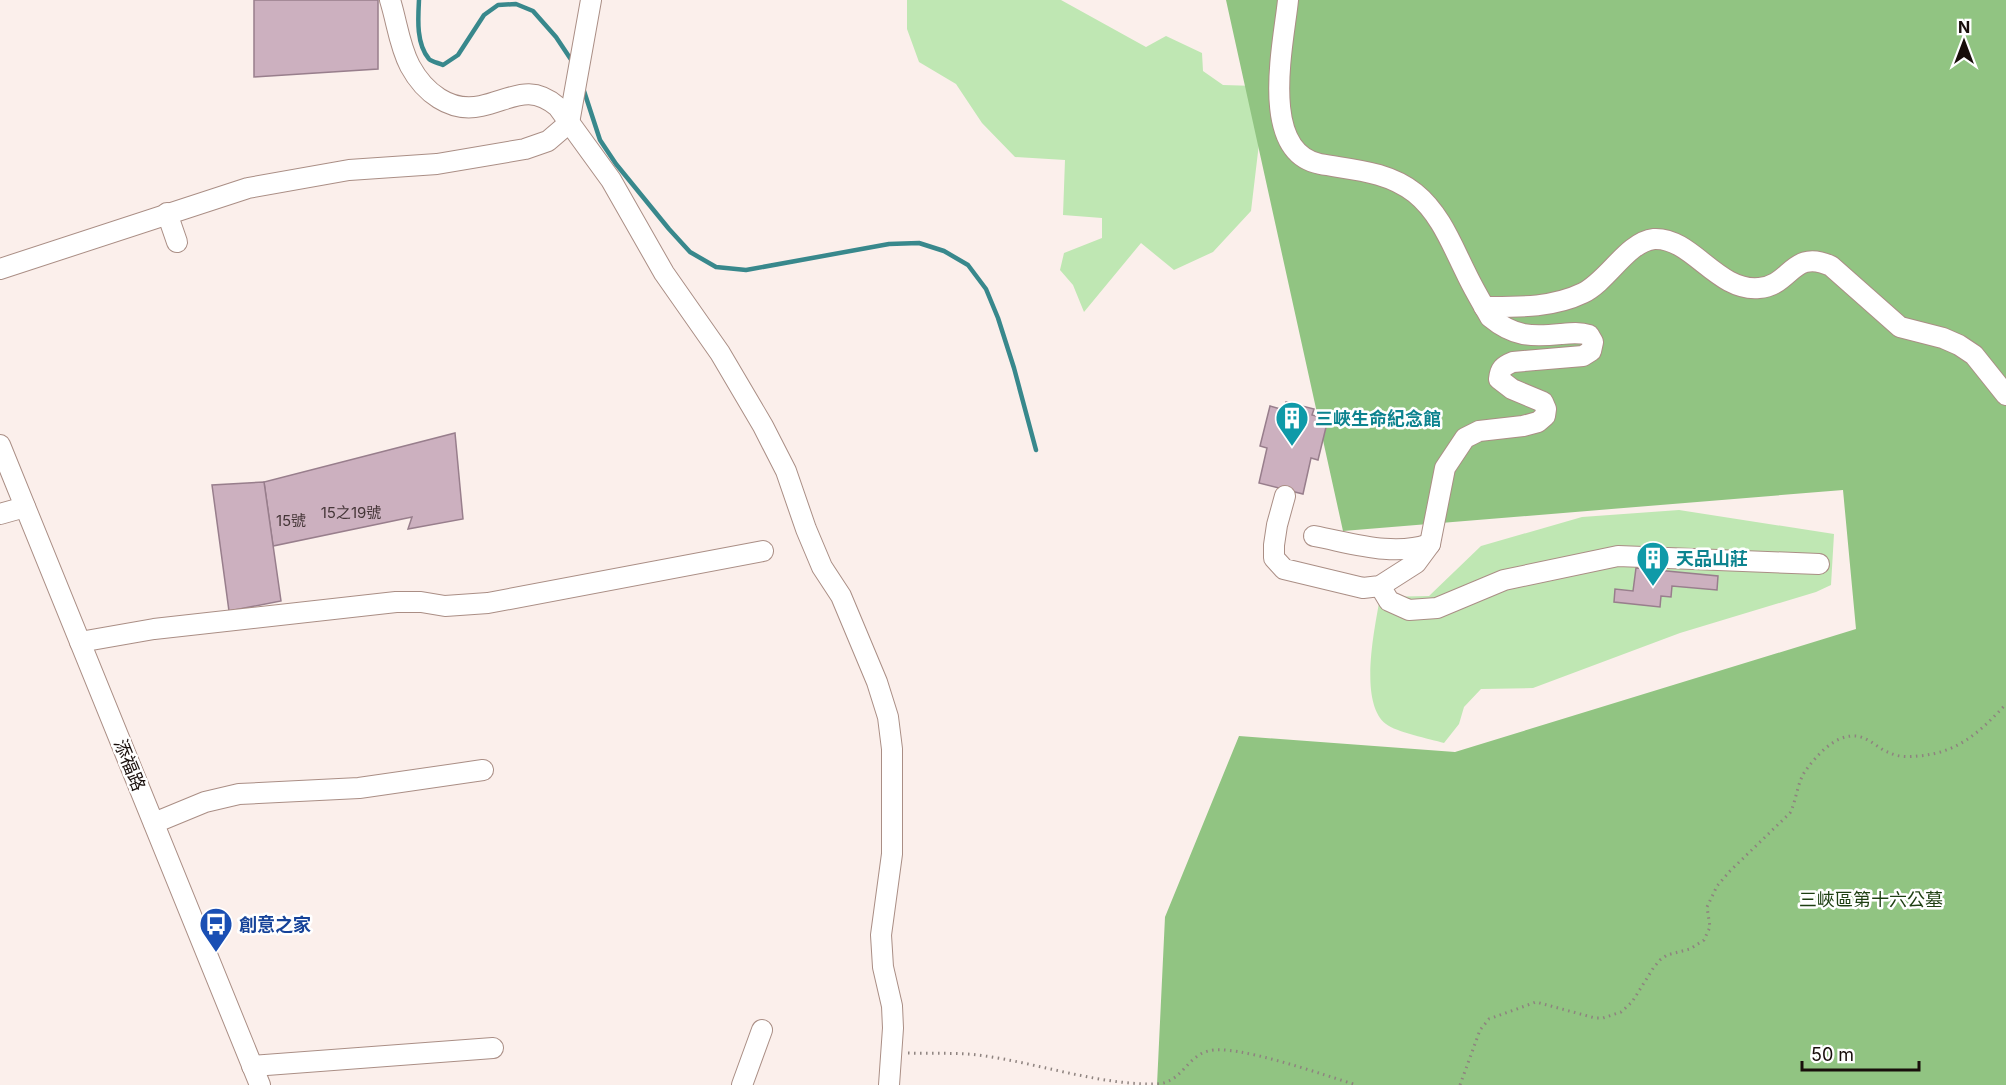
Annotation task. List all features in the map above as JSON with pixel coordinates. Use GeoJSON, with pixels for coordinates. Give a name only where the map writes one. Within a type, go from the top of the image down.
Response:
{"type":"FeatureCollection","features":[{"type":"Feature","properties":{"kind":"street"},"geometry":{"type":"LineString","coordinates":[[390,0],[402,48],[410,66],[432,94],[445,103],[462,107],[480,106],[502,98],[534,94],[548,98],[558,107],[611,180],[664,273],[720,353],[763,426],[786,471],[806,529],[822,567],[841,596],[877,682],[888,717],[892,749],[892,854],[882,935],[883,967],[892,1006],[889,1085]]}},
{"type":"Feature","properties":{"kind":"street"},"geometry":{"type":"LineString","coordinates":[[1285,496],[1274,545],[1274,558],[1284,569],[1363,588],[1380,586],[1416,563],[1430,544],[1445,468],[1465,438],[1479,432],[1538,422],[1545,416],[1546,409],[1543,402],[1503,384],[1499,379],[1499,372],[1504,366],[1512,362],[1582,356],[1591,351],[1593,342],[1589,335],[1581,332],[1537,336],[1516,333],[1502,327],[1490,317],[1484,307],[1436,214],[1415,193],[1399,182],[1380,175],[1318,164],[1303,158],[1291,144],[1282,120],[1278,99],[1288,0]]}},
{"type":"Feature","properties":{"kind":"street"},"geometry":{"type":"LineString","coordinates":[[0,269],[248,188],[349,170],[437,164],[525,149],[548,141],[568,123],[585,2]]}},
{"type":"Feature","properties":{"kind":"street"},"geometry":{"type":"LineString","coordinates":[[167,213],[177,242]]}},
{"type":"Feature","properties":{"kind":"street"},"geometry":{"type":"LineString","coordinates":[[1484,307],[1555,303],[1584,293],[1605,277],[1635,247],[1654,239],[1665,239],[1677,244],[1734,285],[1748,288],[1772,285],[1799,264],[1819,261],[1831,267],[1900,327],[1943,338],[1974,355],[2006,395]]}},
{"type":"Feature","properties":{"kind":"street","name":"添福路"},"geometry":{"type":"LineString","coordinates":[[0,445],[260,1085]]}},
{"type":"Feature","properties":{"kind":"street"},"geometry":{"type":"LineString","coordinates":[[0,514],[25,507]]}},
{"type":"Feature","properties":{"kind":"street"},"geometry":{"type":"LineString","coordinates":[[1314,536],[1389,550],[1414,550],[1430,544]]}},
{"type":"Feature","properties":{"kind":"street"},"geometry":{"type":"LineString","coordinates":[[80,642],[154,629],[396,602],[421,602],[445,606],[488,603],[762,551]]}},
{"type":"Feature","properties":{"kind":"street"},"geometry":{"type":"LineString","coordinates":[[1380,586],[1389,601],[1409,610],[1437,608],[1504,580],[1618,556],[1819,564]]}},
{"type":"Feature","properties":{"kind":"street"},"geometry":{"type":"LineString","coordinates":[[154,823],[205,802],[239,794],[359,788],[483,770]]}},
{"type":"Feature","properties":{"kind":"street"},"geometry":{"type":"LineString","coordinates":[[742,1085],[762,1030]]}},
{"type":"Feature","properties":{"kind":"street"},"geometry":{"type":"LineString","coordinates":[[252,1066],[493,1048]]}},
{"type":"Feature","properties":{"kind":"path"},"geometry":{"type":"LineString","coordinates":[[1460,1085],[1480,1030],[1488,1019],[1536,1002],[1595,1018],[1611,1016],[1621,1012],[1632,1002],[1660,960],[1667,955],[1690,949],[1704,940],[1710,927],[1707,907],[1717,886],[1790,813],[1795,804],[1801,778],[1834,741],[1856,735],[1891,754],[1909,757],[1936,755],[1959,746],[1988,724],[2006,704]]}},
{"type":"Feature","properties":{"kind":"path"},"geometry":{"type":"LineString","coordinates":[[891,1053],[984,1055],[1103,1080],[1157,1084],[1171,1081],[1202,1053],[1214,1049],[1226,1049],[1267,1058],[1357,1085]]}},
{"type":"Feature","properties":{"kind":"green space"},"geometry":{"type":"Polygon","coordinates":[[[907,0],[1061,0],[1146,47],[1166,36],[1202,53],[1203,71],[1223,85],[1256,86],[1260,135],[1251,211],[1213,252],[1174,270],[1141,243],[1084,312],[1073,285],[1060,270],[1064,253],[1102,238],[1102,218],[1063,215],[1065,160],[1015,157],[982,123],[956,84],[919,62],[907,29],[907,0]]]}},
{"type":"Feature","properties":{"kind":"green space","name":"三峽區第十六公墓"},"geometry":{"type":"Polygon","coordinates":[[[1226,0],[2006,0],[2006,1085],[1157,1085],[1165,917],[1239,736],[1455,752],[1856,629],[1843,490],[1343,531],[1226,0]]]}},
{"type":"Feature","properties":{"kind":"green space"},"geometry":{"type":"Polygon","coordinates":[[[1679,510],[1834,534],[1831,585],[1816,592],[1680,633],[1533,688],[1481,689],[1464,707],[1459,724],[1444,743],[1391,727],[1377,713],[1370,682],[1372,645],[1380,597],[1429,596],[1481,546],[1582,517],[1679,510]]]}},
{"type":"Feature","properties":{"kind":"building"},"geometry":{"type":"Polygon","coordinates":[[[254,0],[378,0],[378,69],[254,77],[254,0]]]}},
{"type":"Feature","properties":{"kind":"building","name":"三峽生命紀念館"},"geometry":{"type":"Polygon","coordinates":[[[1286,402],[1314,409],[1312,415],[1328,419],[1318,460],[1311,458],[1303,494],[1259,483],[1267,448],[1260,446],[1270,406],[1284,410],[1286,402]]]}},
{"type":"Feature","properties":{"kind":"building"},"geometry":{"type":"Polygon","coordinates":[[[455,433],[463,519],[408,529],[412,517],[273,546],[264,482],[455,433]]]}},
{"type":"Feature","properties":{"kind":"building"},"geometry":{"type":"Polygon","coordinates":[[[264,482],[281,601],[229,611],[212,485],[264,482]]]}},
{"type":"Feature","properties":{"kind":"building","name":"天品山莊"},"geometry":{"type":"Polygon","coordinates":[[[1636,568],[1718,576],[1717,590],[1672,586],[1671,597],[1661,596],[1660,607],[1614,602],[1615,589],[1633,591],[1636,568]]]}},
{"type":"Feature","properties":{"kind":"waterway"},"geometry":{"type":"LineString","coordinates":[[419,0],[420,38],[425,53],[434,62],[443,65],[458,55],[484,15],[498,5],[516,4],[533,11],[556,37],[572,61]]}},
{"type":"Feature","properties":{"kind":"waterway"},"geometry":{"type":"LineString","coordinates":[[583,88],[600,140],[616,164],[690,252],[716,267],[746,270],[889,244],[919,243],[944,251],[968,265],[986,289],[998,318],[1036,450]]}},
{"type":"Feature","properties":{"kind":"place","name":"三峽生命紀念館"},"geometry":{"type":"Point","coordinates":[1292,447]}},
{"type":"Feature","properties":{"kind":"place","name":"天品山莊"},"geometry":{"type":"Point","coordinates":[1653,587]}},
{"type":"Feature","properties":{"kind":"place","name":"創意之家"},"geometry":{"type":"Point","coordinates":[216,953]}}]}
